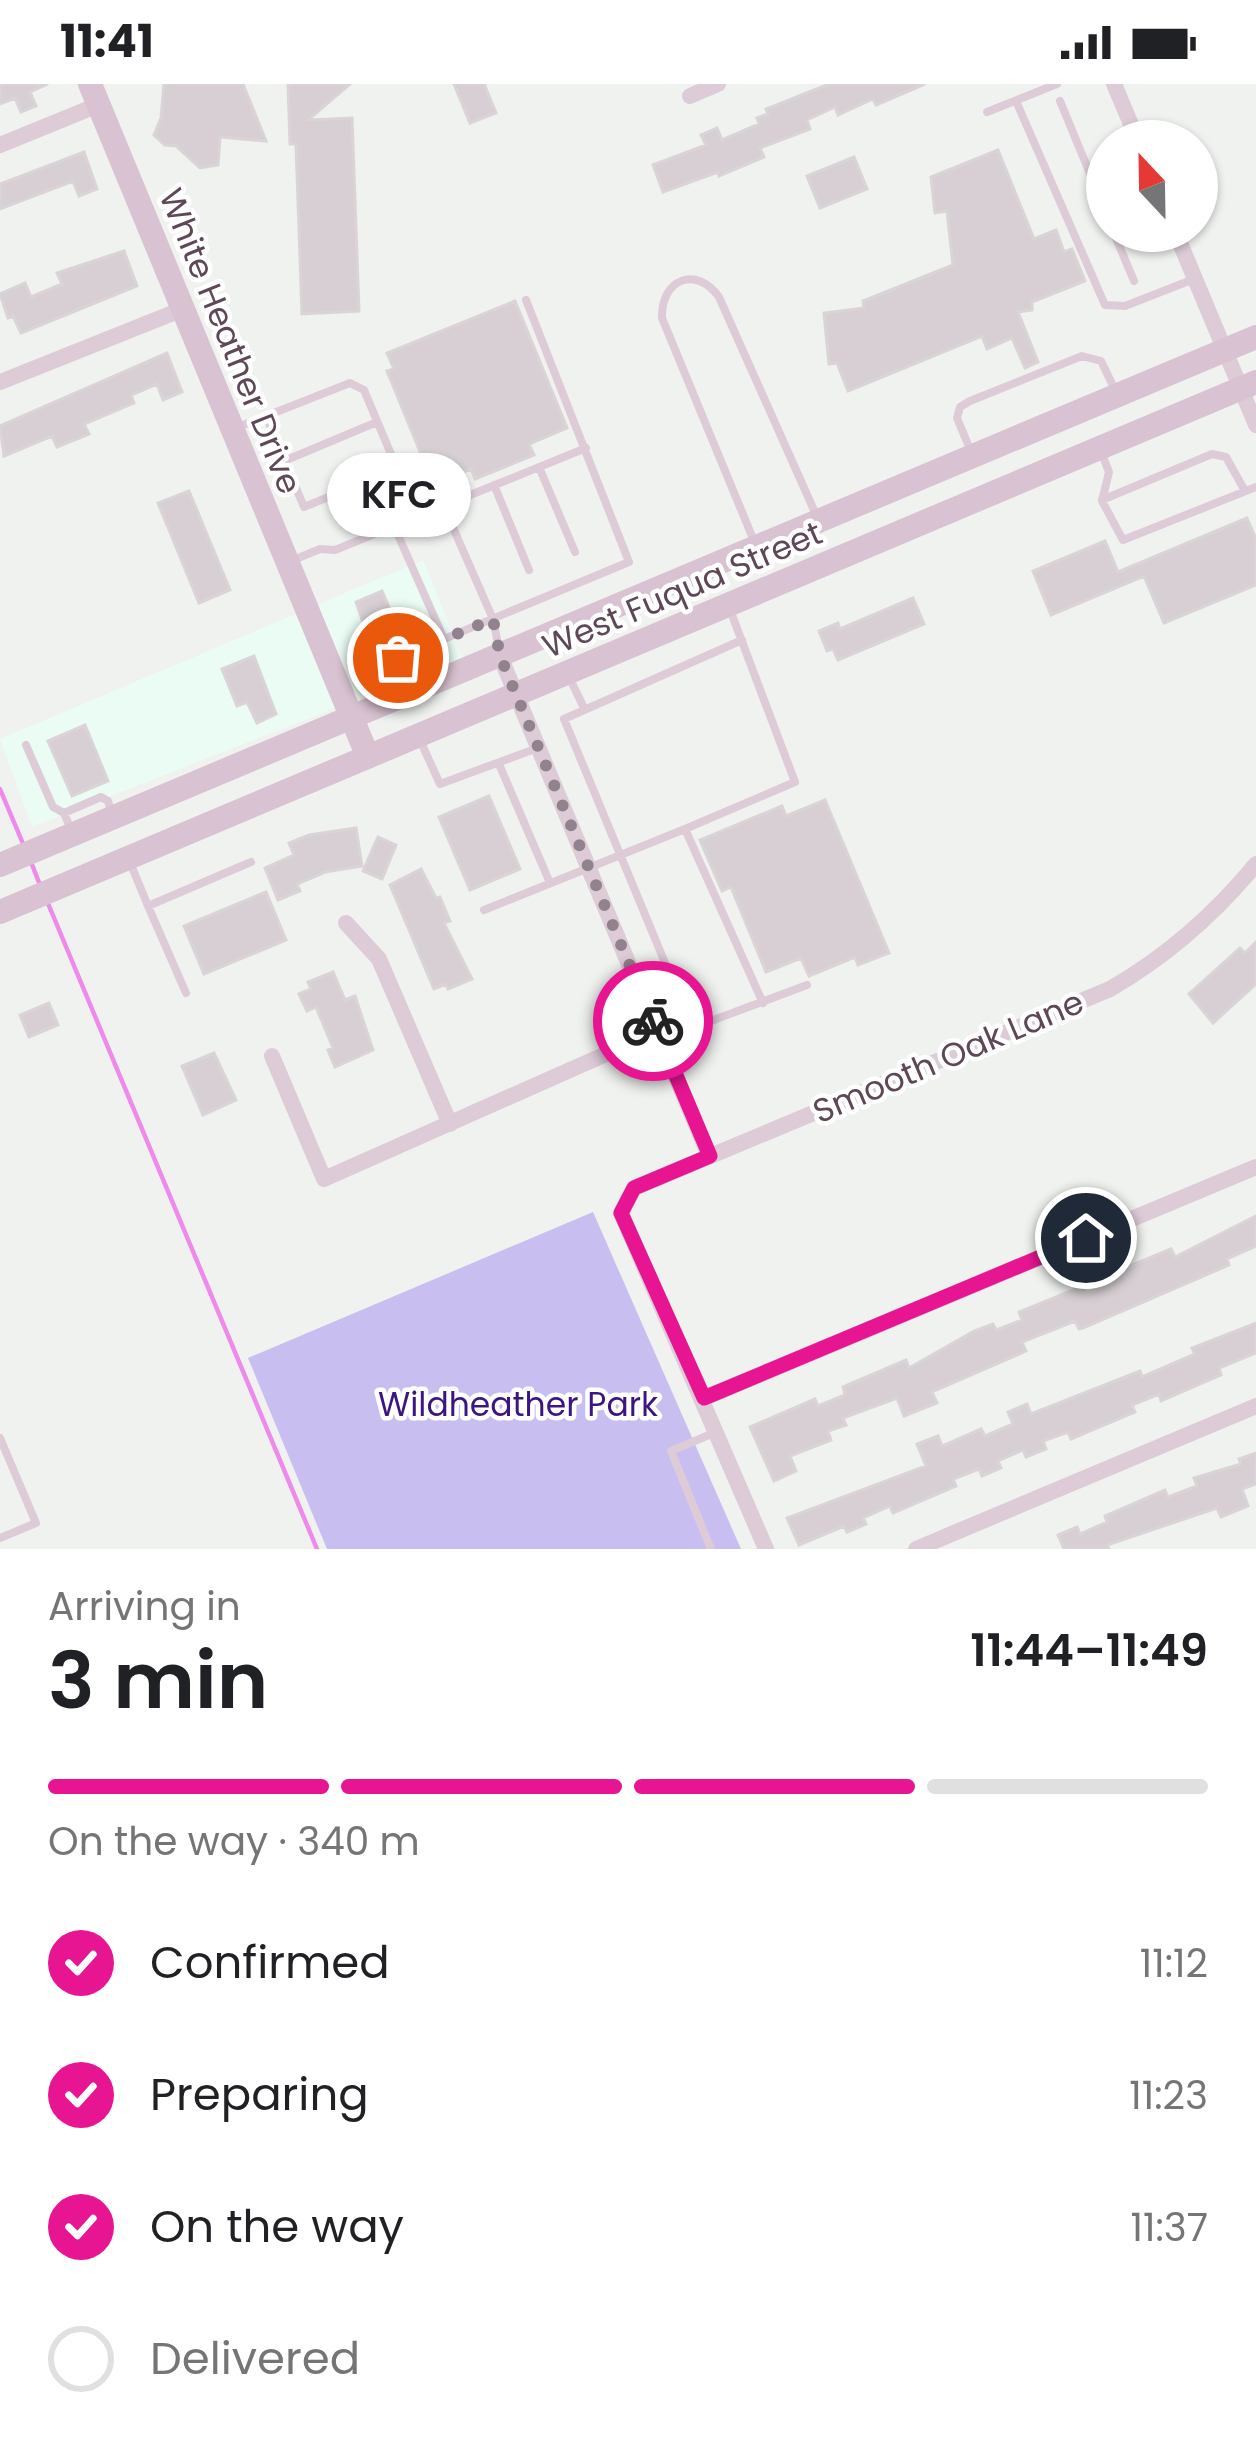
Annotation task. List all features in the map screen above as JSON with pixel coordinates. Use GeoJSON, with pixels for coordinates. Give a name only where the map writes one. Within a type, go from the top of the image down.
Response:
{"type":"FeatureCollection","features":[{"type":"Feature","properties":{"kind":"main road","name":"White Heather Drive"},"geometry":{"type":"LineString","coordinates":[[94,94],[368,757]]}},
{"type":"Feature","properties":{"kind":"main road","name":"West Fuqua Street"},"geometry":{"type":"LineString","coordinates":[[2,864],[35,849],[68,823],[112,816],[1256,337]]}},
{"type":"Feature","properties":{"kind":"main road","name":"West Fuqua Street"},"geometry":{"type":"LineString","coordinates":[[9,908],[1249,385]]}},
{"type":"Feature","properties":{"kind":"main road"},"geometry":{"type":"LineString","coordinates":[[973,456],[991,494]]}},
{"type":"Feature","properties":{"kind":"main road"},"geometry":{"type":"LineString","coordinates":[[712,567],[728,605]]}},
{"type":"Feature","properties":{"kind":"main road"},"geometry":{"type":"LineString","coordinates":[[112,816],[128,859]]}},
{"type":"Feature","properties":{"kind":"street"},"geometry":{"type":"LineString","coordinates":[[690,96],[718,84]]}},
{"type":"Feature","properties":{"kind":"street"},"geometry":{"type":"LineString","coordinates":[[1114,84],[1129,120]]}},
{"type":"Feature","properties":{"kind":"street"},"geometry":{"type":"LineString","coordinates":[[0,145],[94,94]]}},
{"type":"Feature","properties":{"kind":"street"},"geometry":{"type":"LineString","coordinates":[[1183,252],[1223,350],[1249,385],[1256,425]]}},
{"type":"Feature","properties":{"kind":"street"},"geometry":{"type":"LineString","coordinates":[[0,382],[183,308]]}},
{"type":"Feature","properties":{"kind":"street"},"geometry":{"type":"LineString","coordinates":[[500,656],[710,1156]]}},
{"type":"Feature","properties":{"kind":"street","name":"Smooth Oak Lane"},"geometry":{"type":"LineString","coordinates":[[704,1398],[621,1213],[634,1188],[1110,988],[1157,961],[1234,892],[1256,864]]}},
{"type":"Feature","properties":{"kind":"street"},"geometry":{"type":"LineString","coordinates":[[346,923],[380,958],[450,1124]]}},
{"type":"Feature","properties":{"kind":"street"},"geometry":{"type":"LineString","coordinates":[[272,1056],[324,1179],[660,1035]]}},
{"type":"Feature","properties":{"kind":"street"},"geometry":{"type":"LineString","coordinates":[[766,1549],[704,1398],[1256,1167]]}},
{"type":"Feature","properties":{"kind":"street"},"geometry":{"type":"LineString","coordinates":[[916,1549],[1256,1406]]}},
{"type":"Feature","properties":{"kind":"lane"},"geometry":{"type":"LineString","coordinates":[[987,112],[1058,84]]}},
{"type":"Feature","properties":{"kind":"lane"},"geometry":{"type":"LineString","coordinates":[[1016,101],[1106,305],[1125,306],[1194,279]]}},
{"type":"Feature","properties":{"kind":"lane"},"geometry":{"type":"LineString","coordinates":[[1060,101],[1086,164]]}},
{"type":"Feature","properties":{"kind":"lane"},"geometry":{"type":"LineString","coordinates":[[1124,252],[1134,280]]}},
{"type":"Feature","properties":{"kind":"lane"},"geometry":{"type":"LineString","coordinates":[[757,548],[662,318],[662,301],[668,290],[681,283],[693,278],[709,283],[719,297],[819,521]]}},
{"type":"Feature","properties":{"kind":"lane"},"geometry":{"type":"LineString","coordinates":[[412,692],[398,658],[629,562],[526,300]]}},
{"type":"Feature","properties":{"kind":"lane"},"geometry":{"type":"LineString","coordinates":[[973,456],[957,418],[960,407],[970,401],[1082,356],[1101,361],[1118,395]]}},
{"type":"Feature","properties":{"kind":"lane"},"geometry":{"type":"LineString","coordinates":[[231,430],[350,383],[364,390],[417,516]]}},
{"type":"Feature","properties":{"kind":"lane"},"geometry":{"type":"LineString","coordinates":[[266,416],[304,507],[398,469]]}},
{"type":"Feature","properties":{"kind":"lane"},"geometry":{"type":"LineString","coordinates":[[284,460],[378,422]]}},
{"type":"Feature","properties":{"kind":"lane"},"geometry":{"type":"LineString","coordinates":[[287,562],[320,550],[335,550],[586,448]]}},
{"type":"Feature","properties":{"kind":"lane"},"geometry":{"type":"LineString","coordinates":[[1100,448],[1109,472],[1102,500],[1118,537],[1130,540],[1256,487]]}},
{"type":"Feature","properties":{"kind":"lane"},"geometry":{"type":"LineString","coordinates":[[1102,500],[1212,454],[1226,457],[1245,491]]}},
{"type":"Feature","properties":{"kind":"lane"},"geometry":{"type":"LineString","coordinates":[[539,467],[575,552]]}},
{"type":"Feature","properties":{"kind":"lane"},"geometry":{"type":"LineString","coordinates":[[494,485],[529,570]]}},
{"type":"Feature","properties":{"kind":"lane"},"geometry":{"type":"LineString","coordinates":[[444,506],[493,619],[500,656]]}},
{"type":"Feature","properties":{"kind":"lane"},"geometry":{"type":"LineString","coordinates":[[394,526],[444,639]]}},
{"type":"Feature","properties":{"kind":"lane"},"geometry":{"type":"LineString","coordinates":[[484,910],[795,782],[728,605]]}},
{"type":"Feature","properties":{"kind":"lane"},"geometry":{"type":"LineString","coordinates":[[692,1028],[564,719],[742,640]]}},
{"type":"Feature","properties":{"kind":"lane"},"geometry":{"type":"LineString","coordinates":[[568,674],[585,710]]}},
{"type":"Feature","properties":{"kind":"lane"},"geometry":{"type":"LineString","coordinates":[[419,736],[440,784],[538,748]]}},
{"type":"Feature","properties":{"kind":"lane"},"geometry":{"type":"LineString","coordinates":[[26,745],[52,807],[68,823]]}},
{"type":"Feature","properties":{"kind":"lane"},"geometry":{"type":"LineString","coordinates":[[499,764],[550,883]]}},
{"type":"Feature","properties":{"kind":"lane"},"geometry":{"type":"LineString","coordinates":[[685,829],[763,1003]]}},
{"type":"Feature","properties":{"kind":"lane"},"geometry":{"type":"LineString","coordinates":[[128,859],[186,993]]}},
{"type":"Feature","properties":{"kind":"lane"},"geometry":{"type":"LineString","coordinates":[[148,906],[250,862]]}},
{"type":"Feature","properties":{"kind":"lane"},"geometry":{"type":"LineString","coordinates":[[660,1035],[692,1028],[807,985]]}},
{"type":"Feature","properties":{"kind":"lane"},"geometry":{"type":"LineString","coordinates":[[711,1549],[670,1451],[718,1432]]}},
{"type":"Feature","properties":{"kind":"lane"},"geometry":{"type":"LineString","coordinates":[[0,1438],[35,1523],[0,1538]]}},
{"type":"Feature","properties":{"kind":"shaded area"},"geometry":{"type":"Polygon","coordinates":[[[423,560],[463,658],[32,827],[0,739],[423,560]]]}},
{"type":"Feature","properties":{"kind":"green space","name":"Wildheather Park"},"geometry":{"type":"Polygon","coordinates":[[[593,1212],[741,1549],[327,1549],[248,1358],[593,1212]]]}},
{"type":"Feature","properties":{"kind":"building"},"geometry":{"type":"Polygon","coordinates":[[[0,84],[48,84],[30,92],[36,106],[21,112],[15,98],[0,104],[0,84]]]}},
{"type":"Feature","properties":{"kind":"building"},"geometry":{"type":"Polygon","coordinates":[[[164,84],[243,84],[266,141],[220,137],[218,165],[200,168],[176,146],[165,145],[154,135],[164,84]]]}},
{"type":"Feature","properties":{"kind":"building"},"geometry":{"type":"Polygon","coordinates":[[[288,84],[350,84],[308,120],[352,118],[359,311],[302,314],[296,144],[290,144],[288,84]]]}},
{"type":"Feature","properties":{"kind":"building"},"geometry":{"type":"Polygon","coordinates":[[[454,84],[484,84],[496,113],[470,123],[454,84]]]}},
{"type":"Feature","properties":{"kind":"building"},"geometry":{"type":"Polygon","coordinates":[[[829,84],[925,84],[838,115],[835,107],[807,120],[810,129],[760,148],[764,157],[663,192],[653,165],[706,145],[701,135],[717,128],[722,140],[759,124],[757,118],[768,114],[766,109],[829,84]]]}},
{"type":"Feature","properties":{"kind":"building"},"geometry":{"type":"Polygon","coordinates":[[[998,150],[1034,239],[1056,230],[1064,252],[1072,249],[1085,281],[1032,302],[1032,310],[1018,312],[1038,362],[1025,368],[1012,338],[987,349],[982,336],[848,391],[837,363],[829,364],[824,313],[864,308],[863,301],[953,265],[947,211],[935,213],[931,177],[998,150]]]}},
{"type":"Feature","properties":{"kind":"building"},"geometry":{"type":"Polygon","coordinates":[[[84,152],[97,189],[79,196],[73,181],[0,209],[0,184],[84,152]]]}},
{"type":"Feature","properties":{"kind":"building"},"geometry":{"type":"Polygon","coordinates":[[[854,157],[867,189],[820,208],[807,176],[854,157]]]}},
{"type":"Feature","properties":{"kind":"building"},"geometry":{"type":"Polygon","coordinates":[[[124,251],[137,286],[21,333],[13,316],[8,318],[0,294],[25,283],[31,297],[62,284],[57,273],[124,251]]]}},
{"type":"Feature","properties":{"kind":"building"},"geometry":{"type":"Polygon","coordinates":[[[515,301],[567,428],[529,444],[534,455],[475,479],[471,469],[440,481],[430,456],[423,459],[387,371],[394,369],[387,353],[515,301]]]}},
{"type":"Feature","properties":{"kind":"building"},"geometry":{"type":"Polygon","coordinates":[[[167,353],[182,392],[163,400],[157,384],[131,395],[134,403],[84,424],[89,434],[57,447],[52,436],[4,456],[0,426],[167,353]]]}},
{"type":"Feature","properties":{"kind":"building"},"geometry":{"type":"Polygon","coordinates":[[[189,491],[230,590],[199,603],[158,503],[189,491]]]}},
{"type":"Feature","properties":{"kind":"building"},"geometry":{"type":"Polygon","coordinates":[[[1247,518],[1256,539],[1256,585],[1164,623],[1144,576],[1051,615],[1033,571],[1105,541],[1118,572],[1247,518]]]}},
{"type":"Feature","properties":{"kind":"building"},"geometry":{"type":"Polygon","coordinates":[[[382,591],[405,644],[375,657],[356,602],[382,591]]]}},
{"type":"Feature","properties":{"kind":"building"},"geometry":{"type":"Polygon","coordinates":[[[913,598],[924,624],[838,660],[833,649],[827,651],[819,631],[838,623],[840,629],[913,598]]]}},
{"type":"Feature","properties":{"kind":"building"},"geometry":{"type":"Polygon","coordinates":[[[254,656],[276,714],[257,723],[247,702],[237,706],[222,669],[254,656]]]}},
{"type":"Feature","properties":{"kind":"building"},"geometry":{"type":"Polygon","coordinates":[[[85,725],[108,781],[72,796],[48,741],[85,725]]]}},
{"type":"Feature","properties":{"kind":"building"},"geometry":{"type":"Polygon","coordinates":[[[489,796],[520,869],[470,890],[439,817],[489,796]]]}},
{"type":"Feature","properties":{"kind":"building"},"geometry":{"type":"Polygon","coordinates":[[[825,800],[889,953],[858,965],[855,957],[809,976],[801,958],[766,972],[731,887],[722,891],[700,840],[782,806],[786,816],[825,800]]]}},
{"type":"Feature","properties":{"kind":"building"},"geometry":{"type":"Polygon","coordinates":[[[356,828],[362,866],[325,872],[297,884],[300,891],[278,900],[265,868],[294,855],[289,843],[356,828]]]}},
{"type":"Feature","properties":{"kind":"building"},"geometry":{"type":"Polygon","coordinates":[[[378,837],[396,845],[382,879],[363,871],[378,837]]]}},
{"type":"Feature","properties":{"kind":"building"},"geometry":{"type":"Polygon","coordinates":[[[421,869],[436,898],[440,897],[450,921],[444,923],[472,979],[448,989],[446,984],[434,989],[390,885],[421,869]]]}},
{"type":"Feature","properties":{"kind":"building"},"geometry":{"type":"Polygon","coordinates":[[[266,892],[286,940],[204,974],[184,926],[266,892]]]}},
{"type":"Feature","properties":{"kind":"building"},"geometry":{"type":"Polygon","coordinates":[[[1256,942],[1256,984],[1213,1023],[1189,994],[1240,948],[1245,953],[1256,942]]]}},
{"type":"Feature","properties":{"kind":"building"},"geometry":{"type":"Polygon","coordinates":[[[333,972],[345,1000],[355,996],[373,1050],[335,1067],[328,1050],[333,1048],[316,1007],[307,1011],[299,994],[311,989],[308,982],[333,972]]]}},
{"type":"Feature","properties":{"kind":"building"},"geometry":{"type":"Polygon","coordinates":[[[49,1003],[58,1025],[29,1037],[20,1015],[49,1003]]]}},
{"type":"Feature","properties":{"kind":"building"},"geometry":{"type":"Polygon","coordinates":[[[214,1053],[236,1100],[203,1115],[182,1066],[214,1053]]]}},
{"type":"Feature","properties":{"kind":"building"},"geometry":{"type":"Polygon","coordinates":[[[1256,1216],[1256,1246],[1227,1259],[1229,1265],[1083,1328],[1075,1321],[1022,1342],[1026,1351],[932,1392],[937,1403],[904,1416],[897,1398],[843,1418],[846,1425],[828,1431],[831,1440],[790,1456],[796,1471],[774,1481],[750,1427],[815,1399],[818,1406],[845,1395],[843,1387],[906,1360],[909,1368],[974,1331],[993,1324],[996,1330],[1022,1320],[1019,1312],[1083,1286],[1087,1293],[1111,1283],[1108,1275],[1171,1249],[1175,1257],[1256,1216]]]}},
{"type":"Feature","properties":{"kind":"building"},"geometry":{"type":"Polygon","coordinates":[[[1256,1323],[1256,1353],[1219,1368],[1221,1375],[1161,1401],[1159,1394],[1132,1405],[1135,1412],[1071,1439],[1068,1432],[1043,1441],[1046,1449],[1026,1457],[1023,1450],[998,1461],[1001,1468],[982,1476],[979,1469],[953,1479],[956,1486],[893,1513],[890,1506],[863,1518],[866,1524],[847,1532],[844,1526],[799,1545],[787,1518],[926,1466],[917,1444],[938,1436],[942,1446],[981,1429],[985,1436],[1013,1424],[1008,1412],[1027,1404],[1031,1414],[1140,1371],[1142,1377],[1195,1354],[1192,1348],[1256,1323]]]}},
{"type":"Feature","properties":{"kind":"building"},"geometry":{"type":"Polygon","coordinates":[[[1256,1453],[1256,1484],[1242,1489],[1248,1506],[1221,1517],[1217,1508],[1107,1545],[1109,1549],[1064,1549],[1058,1535],[1077,1527],[1080,1534],[1107,1522],[1105,1516],[1165,1490],[1168,1497],[1197,1486],[1194,1478],[1241,1464],[1239,1459],[1256,1453]]]}},
{"type":"Feature","properties":{"kind":"waterway"},"geometry":{"type":"LineString","coordinates":[[0,789],[24,846]]}},
{"type":"Feature","properties":{"kind":"waterway"},"geometry":{"type":"LineString","coordinates":[[31,862],[40,885]]}},
{"type":"Feature","properties":{"kind":"waterway"},"geometry":{"type":"LineString","coordinates":[[47,901],[317,1549]]}},
{"type":"Feature","properties":{"kind":"way so far"},"geometry":{"type":"LineString","coordinates":[[398,658],[493,619],[500,656],[653,1021]]}},
{"type":"Feature","properties":{"kind":"place","name":"KFC"},"geometry":{"type":"Point","coordinates":[398,658]}},
{"type":"Feature","properties":{"kind":"route"},"geometry":{"type":"LineString","coordinates":[[653,1021],[710,1156],[634,1188],[621,1213],[704,1398],[1086,1238]]}}]}
